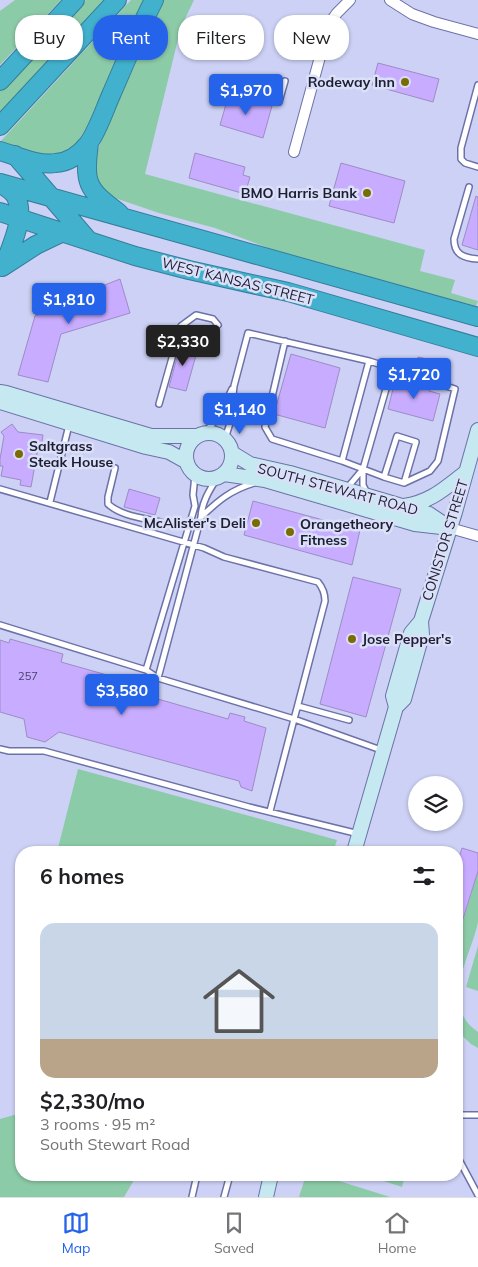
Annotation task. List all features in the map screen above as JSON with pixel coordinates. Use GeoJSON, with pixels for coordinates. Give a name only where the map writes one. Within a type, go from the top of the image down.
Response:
{"type":"FeatureCollection","features":[{"type":"Feature","properties":{"kind":"highway"},"geometry":{"type":"LineString","coordinates":[[0,81],[76,0]]}},
{"type":"Feature","properties":{"kind":"highway"},"geometry":{"type":"LineString","coordinates":[[0,126],[117,0]]}},
{"type":"Feature","properties":{"kind":"highway"},"geometry":{"type":"LineString","coordinates":[[130,220],[101,200],[93,190],[86,169],[89,143],[154,0]]}},
{"type":"Feature","properties":{"kind":"highway"},"geometry":{"type":"LineString","coordinates":[[8,153],[44,163],[56,164],[80,153],[89,143]]}},
{"type":"Feature","properties":{"kind":"highway"},"geometry":{"type":"LineString","coordinates":[[8,153],[54,199],[88,241]]}},
{"type":"Feature","properties":{"kind":"highway"},"geometry":{"type":"LineString","coordinates":[[0,183],[478,316]]}},
{"type":"Feature","properties":{"kind":"highway"},"geometry":{"type":"LineString","coordinates":[[0,183],[11,190],[19,206],[19,218],[3,266]]}},
{"type":"Feature","properties":{"kind":"highway","name":"WEST KANSAS STREET"},"geometry":{"type":"LineString","coordinates":[[0,212],[135,256],[288,292],[478,347]]}},
{"type":"Feature","properties":{"kind":"highway"},"geometry":{"type":"LineString","coordinates":[[3,266],[36,245],[62,232]]}},
{"type":"Feature","properties":{"kind":"street"},"geometry":{"type":"LineString","coordinates":[[294,152],[330,24],[337,13],[350,0]]}},
{"type":"Feature","properties":{"kind":"street"},"geometry":{"type":"LineString","coordinates":[[390,0],[412,14],[478,34]]}},
{"type":"Feature","properties":{"kind":"street"},"geometry":{"type":"LineString","coordinates":[[0,392],[146,447],[168,452],[187,462]]}},
{"type":"Feature","properties":{"kind":"street"},"geometry":{"type":"LineString","coordinates":[[0,402],[152,436],[200,435],[218,435],[230,445],[232,453],[232,461],[229,468],[221,476],[210,479],[202,478],[195,475],[190,469],[187,462],[187,448],[191,441],[200,435]]}},
{"type":"Feature","properties":{"kind":"street","name":"CONISTOR STREET"},"geometry":{"type":"LineString","coordinates":[[356,846],[396,707],[393,696],[411,633],[421,621],[478,430]]}},
{"type":"Feature","properties":{"kind":"street","name":"SOUTH STEWART ROAD"},"geometry":{"type":"LineString","coordinates":[[232,453],[250,464],[290,473],[429,514],[450,528]]}},
{"type":"Feature","properties":{"kind":"street"},"geometry":{"type":"LineString","coordinates":[[404,506],[419,504],[430,499],[466,472]]}},
{"type":"Feature","properties":{"kind":"street","name":"SOUTH STEWART ROAD"},"geometry":{"type":"LineString","coordinates":[[221,476],[265,480],[415,524],[450,528]]}},
{"type":"Feature","properties":{"kind":"street"},"geometry":{"type":"LineString","coordinates":[[450,528],[478,536]]}},
{"type":"Feature","properties":{"kind":"street"},"geometry":{"type":"LineString","coordinates":[[266,1197],[270,1181]]}},
{"type":"Feature","properties":{"kind":"lane"},"geometry":{"type":"LineString","coordinates":[[221,86],[279,102],[285,81]]}},
{"type":"Feature","properties":{"kind":"lane"},"geometry":{"type":"LineString","coordinates":[[478,85],[460,148],[461,159],[465,163],[478,167]]}},
{"type":"Feature","properties":{"kind":"lane"},"geometry":{"type":"LineString","coordinates":[[469,187],[454,239],[454,248],[459,254],[471,259],[478,259]]}},
{"type":"Feature","properties":{"kind":"lane"},"geometry":{"type":"LineString","coordinates":[[159,404],[181,326],[196,315],[214,319],[218,326]]}},
{"type":"Feature","properties":{"kind":"lane"},"geometry":{"type":"LineString","coordinates":[[225,439],[230,423],[234,386],[248,333],[285,341],[369,361],[455,389],[438,462],[430,470],[404,483],[272,439],[265,427],[285,341]]}},
{"type":"Feature","properties":{"kind":"lane"},"geometry":{"type":"LineString","coordinates":[[342,461],[369,361]]}},
{"type":"Feature","properties":{"kind":"lane"},"geometry":{"type":"LineString","coordinates":[[368,496],[363,485],[363,469],[392,368]]}},
{"type":"Feature","properties":{"kind":"lane"},"geometry":{"type":"LineString","coordinates":[[200,435],[218,418],[234,386]]}},
{"type":"Feature","properties":{"kind":"lane"},"geometry":{"type":"LineString","coordinates":[[50,502],[71,418]]}},
{"type":"Feature","properties":{"kind":"lane"},"geometry":{"type":"LineString","coordinates":[[384,477],[397,436],[416,442],[404,483]]}},
{"type":"Feature","properties":{"kind":"lane"},"geometry":{"type":"LineString","coordinates":[[115,468],[108,496],[108,504],[124,513],[160,522]]}},
{"type":"Feature","properties":{"kind":"lane"},"geometry":{"type":"LineString","coordinates":[[345,489],[363,469]]}},
{"type":"Feature","properties":{"kind":"lane"},"geometry":{"type":"LineString","coordinates":[[146,670],[195,506],[193,494],[195,475]]}},
{"type":"Feature","properties":{"kind":"lane"},"geometry":{"type":"LineString","coordinates":[[158,678],[201,517],[202,507],[208,492],[221,476]]}},
{"type":"Feature","properties":{"kind":"lane"},"geometry":{"type":"LineString","coordinates":[[201,517],[218,500],[237,488],[265,480]]}},
{"type":"Feature","properties":{"kind":"lane"},"geometry":{"type":"LineString","coordinates":[[0,489],[50,502],[224,556],[318,582],[325,593],[325,601],[270,811]]}},
{"type":"Feature","properties":{"kind":"lane"},"geometry":{"type":"LineString","coordinates":[[0,625],[146,670],[158,678],[294,719],[383,750]]}},
{"type":"Feature","properties":{"kind":"lane"},"geometry":{"type":"LineString","coordinates":[[298,706],[349,720]]}},
{"type":"Feature","properties":{"kind":"lane"},"geometry":{"type":"LineString","coordinates":[[0,749],[44,752],[359,834]]}},
{"type":"Feature","properties":{"kind":"lane"},"geometry":{"type":"LineString","coordinates":[[463,1116],[478,1115]]}},
{"type":"Feature","properties":{"kind":"lane"},"geometry":{"type":"LineString","coordinates":[[463,1167],[478,1195]]}},
{"type":"Feature","properties":{"kind":"lane"},"geometry":{"type":"LineString","coordinates":[[192,1197],[196,1181]]}},
{"type":"Feature","properties":{"kind":"lane"},"geometry":{"type":"LineString","coordinates":[[224,1197],[228,1181]]}},
{"type":"Feature","properties":{"kind":"green space"},"geometry":{"type":"Polygon","coordinates":[[[15,0],[61,0],[47,15],[15,15],[15,49],[0,65],[0,11],[15,0]]]}},
{"type":"Feature","properties":{"kind":"green space"},"geometry":{"type":"Polygon","coordinates":[[[86,0],[105,0],[83,24],[83,15],[72,15],[86,0]]]}},
{"type":"Feature","properties":{"kind":"green space"},"geometry":{"type":"Polygon","coordinates":[[[131,0],[147,0],[139,15],[117,15],[131,0]]]}},
{"type":"Feature","properties":{"kind":"green space"},"geometry":{"type":"Polygon","coordinates":[[[164,0],[194,0],[187,15],[178,15],[178,39],[145,174],[425,250],[420,271],[455,280],[451,293],[478,301],[476,306],[274,250],[215,228],[159,213],[112,197],[100,190],[91,174],[93,162],[137,60],[168,60],[168,15],[157,15],[164,0]]]}},
{"type":"Feature","properties":{"kind":"green space"},"geometry":{"type":"Polygon","coordinates":[[[93,41],[93,60],[117,60],[89,123],[78,141],[64,152],[51,156],[29,153],[0,142],[76,60],[83,60],[83,52],[93,41]]]}},
{"type":"Feature","properties":{"kind":"green space"},"geometry":{"type":"Polygon","coordinates":[[[29,60],[49,60],[0,113],[0,91],[29,60]]]}},
{"type":"Feature","properties":{"kind":"green space"},"geometry":{"type":"Polygon","coordinates":[[[78,769],[337,840],[335,846],[59,846],[78,769]]]}},
{"type":"Feature","properties":{"kind":"green space"},"geometry":{"type":"Polygon","coordinates":[[[478,871],[478,922],[463,969],[463,921],[478,871]]]}},
{"type":"Feature","properties":{"kind":"green space"},"geometry":{"type":"Polygon","coordinates":[[[478,946],[478,991],[466,987],[478,946]]]}},
{"type":"Feature","properties":{"kind":"green space"},"geometry":{"type":"Polygon","coordinates":[[[463,1014],[466,1021],[478,1032],[478,1048],[463,1037],[463,1014]]]}},
{"type":"Feature","properties":{"kind":"green space"},"geometry":{"type":"Polygon","coordinates":[[[15,1115],[15,1181],[133,1181],[124,1197],[0,1197],[0,1119],[15,1115]]]}},
{"type":"Feature","properties":{"kind":"green space"},"geometry":{"type":"Polygon","coordinates":[[[304,1181],[339,1181],[390,1197],[299,1197],[304,1181]]]}},
{"type":"Feature","properties":{"kind":"green space"},"geometry":{"type":"Polygon","coordinates":[[[384,1181],[404,1181],[402,1187],[384,1181]]]}},
{"type":"Feature","properties":{"kind":"building","name":"Rodeway Inn"},"geometry":{"type":"Polygon","coordinates":[[[378,63],[439,79],[433,102],[372,85],[378,63]]]}},
{"type":"Feature","properties":{"kind":"building"},"geometry":{"type":"Polygon","coordinates":[[[229,94],[272,106],[263,138],[220,125],[229,94]]]}},
{"type":"Feature","properties":{"kind":"building"},"geometry":{"type":"Polygon","coordinates":[[[195,153],[245,167],[243,175],[250,177],[245,194],[189,178],[195,153]]]}},
{"type":"Feature","properties":{"kind":"building","name":"BMO Harris Bank"},"geometry":{"type":"Polygon","coordinates":[[[341,163],[405,181],[394,223],[329,206],[341,163]]]}},
{"type":"Feature","properties":{"kind":"building"},"geometry":{"type":"Polygon","coordinates":[[[476,196],[478,197],[478,250],[462,245],[476,196]]]}},
{"type":"Feature","properties":{"kind":"building"},"geometry":{"type":"Polygon","coordinates":[[[120,279],[130,313],[61,334],[48,382],[18,375],[35,316],[45,312],[44,309],[120,279]]]}},
{"type":"Feature","properties":{"kind":"building"},"geometry":{"type":"Polygon","coordinates":[[[181,343],[198,348],[186,391],[169,387],[181,343]]]}},
{"type":"Feature","properties":{"kind":"building"},"geometry":{"type":"Polygon","coordinates":[[[291,354],[340,368],[325,428],[274,414],[291,354]]]}},
{"type":"Feature","properties":{"kind":"building"},"geometry":{"type":"Polygon","coordinates":[[[418,357],[436,361],[432,377],[414,371],[418,357]]]}},
{"type":"Feature","properties":{"kind":"building"},"geometry":{"type":"Polygon","coordinates":[[[412,379],[430,385],[429,391],[440,394],[433,421],[388,409],[395,381],[410,384],[412,379]]]}},
{"type":"Feature","properties":{"kind":"building","name":"Saltgrass Steak House"},"geometry":{"type":"Polygon","coordinates":[[[12,424],[18,432],[43,435],[41,448],[38,448],[31,487],[20,485],[21,480],[1,476],[3,466],[0,466],[0,459],[4,436],[1,432],[12,424]]]}},
{"type":"Feature","properties":{"kind":"building"},"geometry":{"type":"Polygon","coordinates":[[[129,489],[160,498],[155,515],[124,507],[129,489]]]}},
{"type":"Feature","properties":{"kind":"building"},"geometry":{"type":"Polygon","coordinates":[[[253,501],[360,530],[352,565],[244,535],[253,501]]]}},
{"type":"Feature","properties":{"kind":"building"},"geometry":{"type":"Polygon","coordinates":[[[353,577],[401,589],[366,717],[320,704],[353,577]]]}},
{"type":"Feature","properties":{"kind":"building"},"geometry":{"type":"Polygon","coordinates":[[[10,639],[63,654],[61,662],[107,675],[105,684],[228,719],[230,713],[245,717],[244,721],[266,728],[252,791],[241,787],[239,781],[59,732],[45,742],[27,737],[24,719],[0,712],[0,640],[9,643],[10,639]]]}},
{"type":"Feature","properties":{"kind":"building"},"geometry":{"type":"Polygon","coordinates":[[[463,848],[478,853],[478,871],[463,919],[463,848]]]}},
{"type":"Feature","properties":{"kind":"place","name":"Rodeway Inn"},"geometry":{"type":"Point","coordinates":[405,82]}},
{"type":"Feature","properties":{"kind":"place","name":"BMO Harris Bank"},"geometry":{"type":"Point","coordinates":[367,193]}},
{"type":"Feature","properties":{"kind":"place","name":"Saltgrass Steak House"},"geometry":{"type":"Point","coordinates":[19,454]}},
{"type":"Feature","properties":{"kind":"place","name":"McAlister's Deli"},"geometry":{"type":"Point","coordinates":[256,523]}},
{"type":"Feature","properties":{"kind":"place","name":"Orangetheory Fitness"},"geometry":{"type":"Point","coordinates":[290,532]}},
{"type":"Feature","properties":{"kind":"place","name":"Jose Pepper's"},"geometry":{"type":"Point","coordinates":[352,639]}}]}
